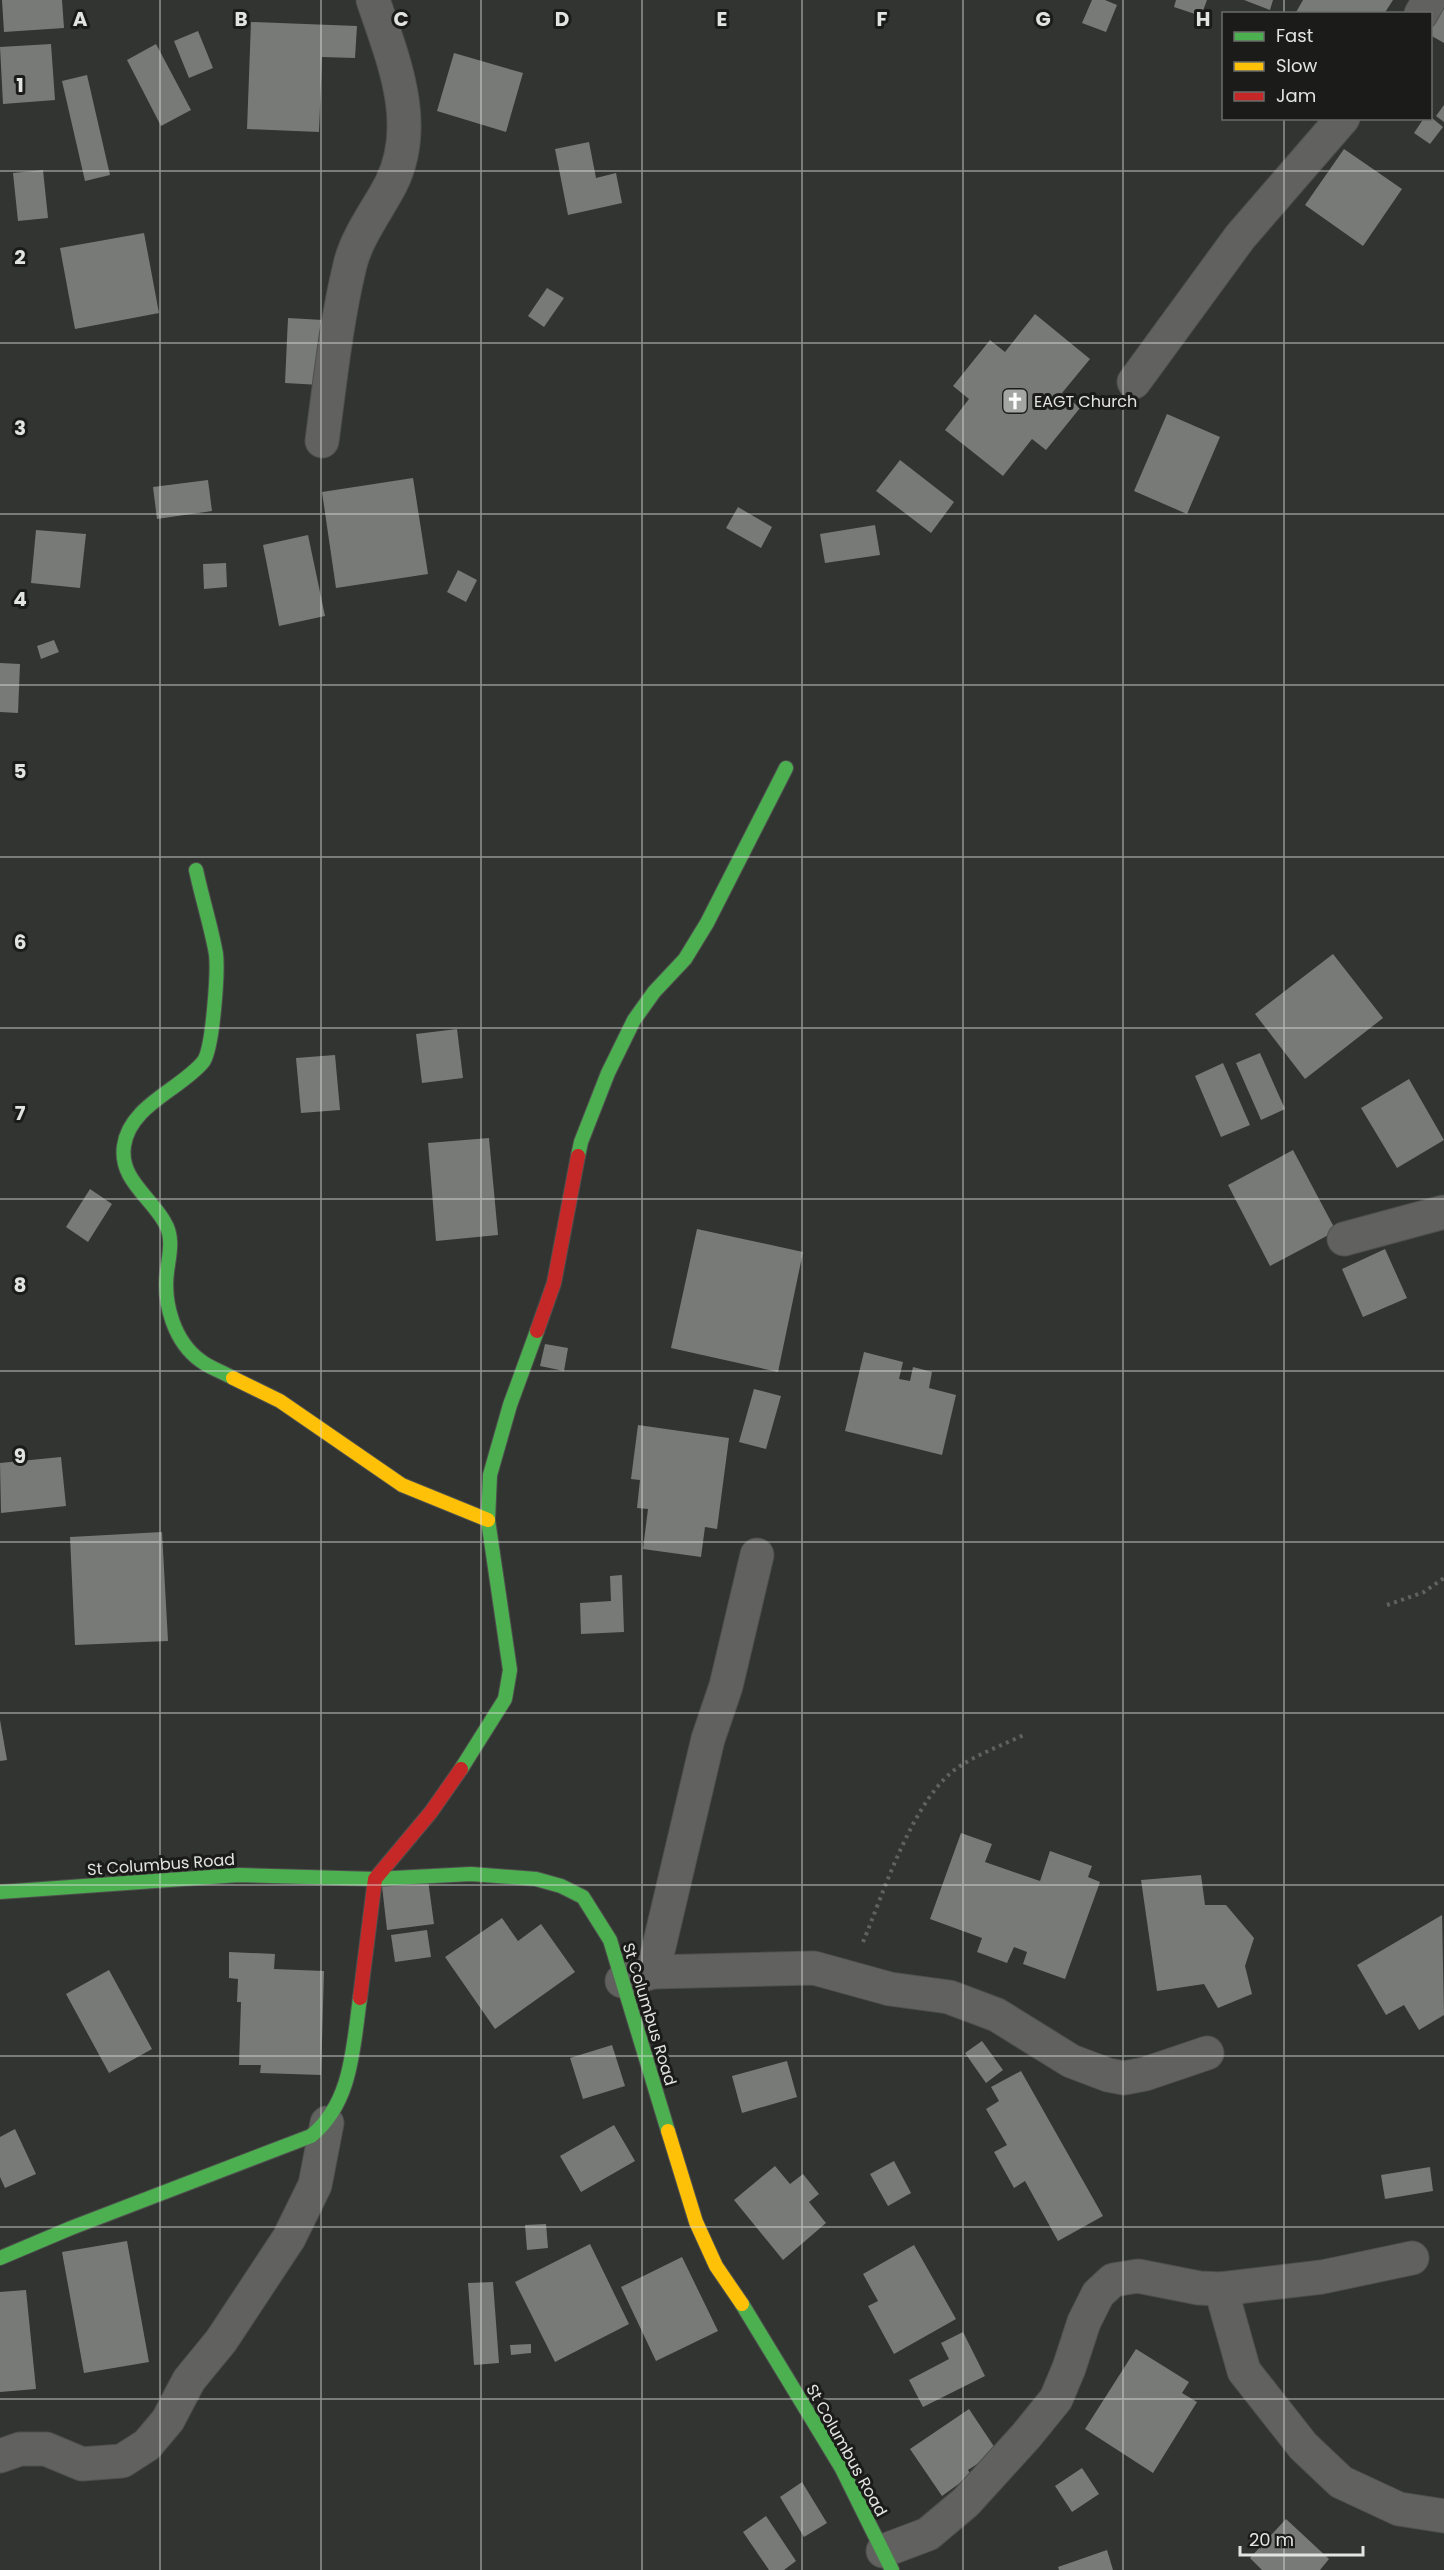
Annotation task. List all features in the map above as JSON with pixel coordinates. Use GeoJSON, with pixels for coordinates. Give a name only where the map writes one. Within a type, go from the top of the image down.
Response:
{"type":"FeatureCollection","features":[{"type":"Feature","properties":{"kind":"street"},"geometry":{"type":"LineString","coordinates":[[322,441],[332,363],[350,263],[371,217],[392,182],[404,142],[399,76],[373,0]]}},
{"type":"Feature","properties":{"kind":"street"},"geometry":{"type":"LineString","coordinates":[[1134,382],[1240,237],[1341,120]]}},
{"type":"Feature","properties":{"kind":"street"},"geometry":{"type":"LineString","coordinates":[[0,2456],[20,2449],[46,2449],[82,2464],[122,2461],[147,2445],[168,2420],[189,2380],[221,2341],[289,2238],[315,2185],[327,2123],[340,2099],[351,2066],[375,1879],[431,1812],[483,1737],[505,1699],[510,1670],[488,1520],[490,1475],[510,1405],[554,1283],[581,1142],[608,1072],[634,1020],[654,992],[685,959],[707,923],[786,768]]}},
{"type":"Feature","properties":{"kind":"street"},"geometry":{"type":"LineString","coordinates":[[196,870],[216,956],[211,1040],[204,1061],[158,1098],[136,1120],[126,1134],[123,1149],[124,1163],[130,1178],[166,1224],[171,1244],[166,1279],[166,1307],[183,1340],[200,1361],[280,1401],[402,1485],[488,1520]]}},
{"type":"Feature","properties":{"kind":"street"},"geometry":{"type":"LineString","coordinates":[[1344,1239],[1444,1212]]}},
{"type":"Feature","properties":{"kind":"street"},"geometry":{"type":"LineString","coordinates":[[653,1972],[708,1739],[726,1686],[757,1555]]}},
{"type":"Feature","properties":{"kind":"street","name":"St Columbus Road"},"geometry":{"type":"LineString","coordinates":[[0,1892],[239,1875],[375,1879],[471,1874],[536,1879],[561,1886],[583,1897],[610,1940],[696,2222],[716,2266],[762,2334],[841,2467],[888,2561]]}},
{"type":"Feature","properties":{"kind":"street"},"geometry":{"type":"LineString","coordinates":[[622,1981],[653,1972],[814,1968],[890,1989],[950,1997],[997,2015],[1071,2061],[1108,2075],[1124,2078],[1145,2074],[1208,2053]]}},
{"type":"Feature","properties":{"kind":"street"},"geometry":{"type":"LineString","coordinates":[[0,2258],[118,2209],[288,2147],[311,2136],[327,2123]]}},
{"type":"Feature","properties":{"kind":"street"},"geometry":{"type":"LineString","coordinates":[[888,2561],[928,2534],[966,2502],[1056,2399],[1070,2368],[1084,2322],[1098,2294],[1113,2280],[1138,2276],[1199,2288],[1221,2289],[1322,2277],[1412,2258]]}},
{"type":"Feature","properties":{"kind":"street"},"geometry":{"type":"LineString","coordinates":[[1221,2289],[1244,2371],[1303,2446],[1341,2482],[1399,2509],[1444,2516]]}},
{"type":"Feature","properties":{"kind":"path"},"geometry":{"type":"LineString","coordinates":[[1387,1605],[1424,1592],[1444,1578]]}},
{"type":"Feature","properties":{"kind":"path"},"geometry":{"type":"LineString","coordinates":[[849,1976],[916,1817],[931,1793],[959,1767],[1026,1734]]}},
{"type":"Feature","properties":{"kind":"building"},"geometry":{"type":"Polygon","coordinates":[[[2,0],[62,0],[64,28],[4,32],[2,0]]]}},
{"type":"Feature","properties":{"kind":"building"},"geometry":{"type":"Polygon","coordinates":[[[1092,0],[1105,0],[1117,5],[1106,32],[1082,23],[1092,0]]]}},
{"type":"Feature","properties":{"kind":"building"},"geometry":{"type":"Polygon","coordinates":[[[1176,0],[1207,0],[1201,16],[1174,7],[1176,0]]]}},
{"type":"Feature","properties":{"kind":"building"},"geometry":{"type":"Polygon","coordinates":[[[1244,0],[1273,0],[1270,10],[1244,0]]]}},
{"type":"Feature","properties":{"kind":"building"},"geometry":{"type":"Polygon","coordinates":[[[1303,0],[1393,0],[1385,12],[1296,12],[1303,0]]]}},
{"type":"Feature","properties":{"kind":"building"},"geometry":{"type":"Polygon","coordinates":[[[1444,0],[1444,43],[1432,36],[1432,12],[1444,0]]]}},
{"type":"Feature","properties":{"kind":"building"},"geometry":{"type":"Polygon","coordinates":[[[251,22],[357,26],[355,58],[322,57],[319,132],[247,129],[251,22]]]}},
{"type":"Feature","properties":{"kind":"building"},"geometry":{"type":"Polygon","coordinates":[[[198,31],[213,68],[189,78],[174,41],[198,31]]]}},
{"type":"Feature","properties":{"kind":"building"},"geometry":{"type":"Polygon","coordinates":[[[51,44],[55,100],[3,104],[0,47],[51,44]]]}},
{"type":"Feature","properties":{"kind":"building"},"geometry":{"type":"Polygon","coordinates":[[[156,44],[191,110],[161,126],[127,60],[156,44]]]}},
{"type":"Feature","properties":{"kind":"building"},"geometry":{"type":"Polygon","coordinates":[[[454,53],[523,73],[506,132],[437,111],[454,53]]]}},
{"type":"Feature","properties":{"kind":"building"},"geometry":{"type":"Polygon","coordinates":[[[87,75],[110,175],[85,181],[62,81],[87,75]]]}},
{"type":"Feature","properties":{"kind":"building"},"geometry":{"type":"Polygon","coordinates":[[[1444,105],[1444,122],[1436,116],[1444,105]]]}},
{"type":"Feature","properties":{"kind":"building"},"geometry":{"type":"Polygon","coordinates":[[[1432,118],[1443,127],[1430,144],[1414,133],[1423,120],[1432,120],[1432,118]]]}},
{"type":"Feature","properties":{"kind":"building"},"geometry":{"type":"Polygon","coordinates":[[[589,142],[596,178],[616,173],[622,203],[568,215],[555,149],[589,142]]]}},
{"type":"Feature","properties":{"kind":"building"},"geometry":{"type":"Polygon","coordinates":[[[1344,149],[1402,189],[1363,246],[1305,205],[1344,149]]]}},
{"type":"Feature","properties":{"kind":"building"},"geometry":{"type":"Polygon","coordinates":[[[43,170],[48,218],[18,221],[13,173],[43,170]]]}},
{"type":"Feature","properties":{"kind":"building"},"geometry":{"type":"Polygon","coordinates":[[[144,233],[159,313],[75,329],[60,248],[144,233]]]}},
{"type":"Feature","properties":{"kind":"building"},"geometry":{"type":"Polygon","coordinates":[[[547,288],[564,298],[544,327],[528,316],[547,288]]]}},
{"type":"Feature","properties":{"kind":"building"},"geometry":{"type":"Polygon","coordinates":[[[1035,314],[1090,359],[1062,393],[1080,408],[1046,450],[1032,439],[1003,476],[945,430],[969,399],[953,386],[990,340],[1005,352],[1035,314]]]}},
{"type":"Feature","properties":{"kind":"building"},"geometry":{"type":"Polygon","coordinates":[[[288,318],[323,320],[320,385],[285,383],[288,318]]]}},
{"type":"Feature","properties":{"kind":"building"},"geometry":{"type":"Polygon","coordinates":[[[1167,414],[1220,437],[1187,514],[1134,491],[1167,414]]]}},
{"type":"Feature","properties":{"kind":"building"},"geometry":{"type":"Polygon","coordinates":[[[900,460],[954,502],[931,533],[876,491],[900,460]]]}},
{"type":"Feature","properties":{"kind":"building"},"geometry":{"type":"Polygon","coordinates":[[[413,478],[428,574],[336,588],[322,492],[413,478]]]}},
{"type":"Feature","properties":{"kind":"building"},"geometry":{"type":"Polygon","coordinates":[[[208,480],[212,511],[157,519],[153,487],[208,480]]]}},
{"type":"Feature","properties":{"kind":"building"},"geometry":{"type":"Polygon","coordinates":[[[738,507],[772,527],[761,548],[726,528],[738,507]]]}},
{"type":"Feature","properties":{"kind":"building"},"geometry":{"type":"Polygon","coordinates":[[[875,525],[880,555],[825,563],[820,534],[875,525]]]}},
{"type":"Feature","properties":{"kind":"building"},"geometry":{"type":"Polygon","coordinates":[[[36,530],[86,534],[80,588],[31,583],[36,530]]]}},
{"type":"Feature","properties":{"kind":"building"},"geometry":{"type":"Polygon","coordinates":[[[308,535],[325,616],[279,626],[263,545],[308,535]]]}},
{"type":"Feature","properties":{"kind":"building"},"geometry":{"type":"Polygon","coordinates":[[[226,563],[227,587],[204,589],[203,564],[226,563]]]}},
{"type":"Feature","properties":{"kind":"building"},"geometry":{"type":"Polygon","coordinates":[[[458,570],[477,580],[466,602],[447,592],[458,570]]]}},
{"type":"Feature","properties":{"kind":"building"},"geometry":{"type":"Polygon","coordinates":[[[54,640],[59,652],[41,659],[37,646],[54,640]]]}},
{"type":"Feature","properties":{"kind":"building"},"geometry":{"type":"Polygon","coordinates":[[[0,663],[20,664],[18,713],[0,712],[0,663]]]}},
{"type":"Feature","properties":{"kind":"building"},"geometry":{"type":"Polygon","coordinates":[[[1333,954],[1383,1018],[1305,1079],[1255,1014],[1333,954]]]}},
{"type":"Feature","properties":{"kind":"building"},"geometry":{"type":"Polygon","coordinates":[[[457,1029],[463,1078],[422,1083],[416,1034],[457,1029]]]}},
{"type":"Feature","properties":{"kind":"building"},"geometry":{"type":"Polygon","coordinates":[[[1260,1053],[1285,1109],[1261,1120],[1236,1063],[1260,1053]]]}},
{"type":"Feature","properties":{"kind":"building"},"geometry":{"type":"Polygon","coordinates":[[[335,1055],[340,1110],[301,1113],[296,1058],[335,1055]]]}},
{"type":"Feature","properties":{"kind":"building"},"geometry":{"type":"Polygon","coordinates":[[[1223,1063],[1250,1125],[1221,1137],[1195,1076],[1223,1063]]]}},
{"type":"Feature","properties":{"kind":"building"},"geometry":{"type":"Polygon","coordinates":[[[1409,1079],[1444,1140],[1397,1168],[1361,1108],[1409,1079]]]}},
{"type":"Feature","properties":{"kind":"building"},"geometry":{"type":"Polygon","coordinates":[[[489,1138],[498,1235],[436,1241],[428,1143],[489,1138]]]}},
{"type":"Feature","properties":{"kind":"building"},"geometry":{"type":"Polygon","coordinates":[[[1293,1150],[1336,1231],[1270,1266],[1228,1185],[1293,1150]]]}},
{"type":"Feature","properties":{"kind":"building"},"geometry":{"type":"Polygon","coordinates":[[[90,1189],[112,1204],[88,1242],[66,1227],[90,1189]]]}},
{"type":"Feature","properties":{"kind":"building"},"geometry":{"type":"Polygon","coordinates":[[[697,1229],[803,1252],[778,1372],[671,1348],[697,1229]]]}},
{"type":"Feature","properties":{"kind":"building"},"geometry":{"type":"Polygon","coordinates":[[[1385,1249],[1407,1298],[1363,1317],[1342,1269],[1385,1249]]]}},
{"type":"Feature","properties":{"kind":"building"},"geometry":{"type":"Polygon","coordinates":[[[545,1344],[568,1348],[564,1371],[540,1366],[545,1344]]]}},
{"type":"Feature","properties":{"kind":"building"},"geometry":{"type":"Polygon","coordinates":[[[864,1352],[903,1362],[899,1379],[910,1381],[913,1367],[932,1372],[929,1388],[956,1395],[942,1455],[845,1431],[864,1352]]]}},
{"type":"Feature","properties":{"kind":"building"},"geometry":{"type":"Polygon","coordinates":[[[754,1389],[781,1396],[766,1449],[739,1442],[754,1389]]]}},
{"type":"Feature","properties":{"kind":"building"},"geometry":{"type":"Polygon","coordinates":[[[638,1425],[729,1438],[717,1529],[705,1527],[701,1557],[643,1549],[648,1509],[637,1508],[640,1480],[631,1479],[638,1425]]]}},
{"type":"Feature","properties":{"kind":"building"},"geometry":{"type":"Polygon","coordinates":[[[61,1457],[66,1506],[1,1513],[0,1463],[61,1457]]]}},
{"type":"Feature","properties":{"kind":"building"},"geometry":{"type":"Polygon","coordinates":[[[162,1532],[168,1641],[75,1645],[70,1537],[162,1532]]]}},
{"type":"Feature","properties":{"kind":"building"},"geometry":{"type":"Polygon","coordinates":[[[622,1575],[624,1632],[581,1634],[580,1603],[611,1601],[610,1576],[622,1575]]]}},
{"type":"Feature","properties":{"kind":"building"},"geometry":{"type":"Polygon","coordinates":[[[0,1720],[7,1760],[0,1761],[0,1720]]]}},
{"type":"Feature","properties":{"kind":"building"},"geometry":{"type":"Polygon","coordinates":[[[961,1833],[992,1844],[985,1862],[1040,1881],[1050,1851],[1092,1866],[1088,1877],[1100,1882],[1065,1979],[1023,1964],[1027,1952],[1014,1947],[1007,1963],[977,1952],[982,1938],[930,1919],[961,1833]]]}},
{"type":"Feature","properties":{"kind":"building"},"geometry":{"type":"Polygon","coordinates":[[[1201,1875],[1205,1905],[1226,1905],[1254,1938],[1245,1966],[1252,1994],[1218,2008],[1204,1984],[1157,1991],[1141,1880],[1201,1875]]]}},
{"type":"Feature","properties":{"kind":"building"},"geometry":{"type":"Polygon","coordinates":[[[428,1880],[434,1924],[387,1930],[382,1886],[428,1880]]]}},
{"type":"Feature","properties":{"kind":"building"},"geometry":{"type":"Polygon","coordinates":[[[1442,1915],[1444,2015],[1419,2030],[1404,2005],[1386,2015],[1357,1965],[1442,1915]]]}},
{"type":"Feature","properties":{"kind":"building"},"geometry":{"type":"Polygon","coordinates":[[[502,1918],[518,1941],[541,1924],[575,1972],[495,2029],[445,1957],[502,1918]]]}},
{"type":"Feature","properties":{"kind":"building"},"geometry":{"type":"Polygon","coordinates":[[[427,1930],[431,1957],[395,1962],[391,1935],[427,1930]]]}},
{"type":"Feature","properties":{"kind":"building"},"geometry":{"type":"Polygon","coordinates":[[[229,1952],[275,1954],[274,1969],[324,1971],[321,2075],[260,2073],[261,2065],[239,2065],[241,2002],[237,2002],[238,1979],[229,1978],[229,1952]]]}},
{"type":"Feature","properties":{"kind":"building"},"geometry":{"type":"Polygon","coordinates":[[[109,1970],[152,2049],[109,2073],[66,1994],[109,1970]]]}},
{"type":"Feature","properties":{"kind":"building"},"geometry":{"type":"Polygon","coordinates":[[[982,2041],[1003,2070],[986,2083],[965,2053],[982,2041]]]}},
{"type":"Feature","properties":{"kind":"building"},"geometry":{"type":"Polygon","coordinates":[[[612,2045],[625,2086],[583,2099],[570,2058],[612,2045]]]}},
{"type":"Feature","properties":{"kind":"building"},"geometry":{"type":"Polygon","coordinates":[[[787,2061],[797,2097],[742,2113],[732,2076],[787,2061]]]}},
{"type":"Feature","properties":{"kind":"building"},"geometry":{"type":"Polygon","coordinates":[[[1021,2071],[1103,2216],[1058,2241],[1025,2181],[1014,2188],[994,2152],[1007,2145],[986,2109],[999,2101],[991,2087],[1021,2071]]]}},
{"type":"Feature","properties":{"kind":"building"},"geometry":{"type":"Polygon","coordinates":[[[614,2125],[635,2161],[581,2192],[560,2156],[614,2125]]]}},
{"type":"Feature","properties":{"kind":"building"},"geometry":{"type":"Polygon","coordinates":[[[15,2129],[36,2174],[5,2188],[0,2177],[0,2137],[15,2129]]]}},
{"type":"Feature","properties":{"kind":"building"},"geometry":{"type":"Polygon","coordinates":[[[894,2161],[911,2193],[888,2206],[870,2174],[894,2161]]]}},
{"type":"Feature","properties":{"kind":"building"},"geometry":{"type":"Polygon","coordinates":[[[775,2166],[790,2184],[803,2174],[819,2194],[809,2202],[826,2223],[783,2260],[734,2200],[775,2166]]]}},
{"type":"Feature","properties":{"kind":"building"},"geometry":{"type":"Polygon","coordinates":[[[1430,2167],[1433,2191],[1385,2199],[1381,2175],[1430,2167]]]}},
{"type":"Feature","properties":{"kind":"building"},"geometry":{"type":"Polygon","coordinates":[[[546,2224],[548,2248],[527,2250],[525,2225],[546,2224]]]}},
{"type":"Feature","properties":{"kind":"building"},"geometry":{"type":"Polygon","coordinates":[[[127,2241],[149,2362],[84,2373],[62,2252],[127,2241]]]}},
{"type":"Feature","properties":{"kind":"building"},"geometry":{"type":"Polygon","coordinates":[[[590,2244],[629,2324],[555,2362],[515,2282],[590,2244]]]}},
{"type":"Feature","properties":{"kind":"building"},"geometry":{"type":"Polygon","coordinates":[[[914,2245],[956,2319],[894,2354],[868,2306],[878,2301],[863,2274],[914,2245]]]}},
{"type":"Feature","properties":{"kind":"building"},"geometry":{"type":"Polygon","coordinates":[[[682,2257],[718,2331],[656,2361],[621,2287],[682,2257]]]}},
{"type":"Feature","properties":{"kind":"building"},"geometry":{"type":"Polygon","coordinates":[[[493,2282],[499,2363],[474,2365],[468,2283],[493,2282]]]}},
{"type":"Feature","properties":{"kind":"building"},"geometry":{"type":"Polygon","coordinates":[[[26,2290],[36,2389],[0,2392],[0,2292],[26,2290]]]}},
{"type":"Feature","properties":{"kind":"building"},"geometry":{"type":"Polygon","coordinates":[[[963,2332],[985,2376],[923,2407],[909,2380],[949,2359],[941,2343],[963,2332]]]}},
{"type":"Feature","properties":{"kind":"building"},"geometry":{"type":"Polygon","coordinates":[[[531,2344],[531,2353],[511,2355],[510,2345],[531,2344]]]}},
{"type":"Feature","properties":{"kind":"building"},"geometry":{"type":"Polygon","coordinates":[[[1136,2349],[1189,2382],[1182,2393],[1197,2402],[1153,2473],[1085,2429],[1136,2349]]]}},
{"type":"Feature","properties":{"kind":"building"},"geometry":{"type":"Polygon","coordinates":[[[969,2409],[997,2451],[968,2470],[971,2475],[942,2496],[910,2449],[969,2409]]]}},
{"type":"Feature","properties":{"kind":"building"},"geometry":{"type":"Polygon","coordinates":[[[1082,2468],[1099,2494],[1072,2512],[1055,2486],[1082,2468]]]}},
{"type":"Feature","properties":{"kind":"building"},"geometry":{"type":"Polygon","coordinates":[[[802,2482],[827,2523],[804,2537],[780,2497],[802,2482]]]}},
{"type":"Feature","properties":{"kind":"building"},"geometry":{"type":"Polygon","coordinates":[[[766,2516],[796,2561],[784,2570],[769,2570],[743,2532],[766,2516]]]}},
{"type":"Feature","properties":{"kind":"building"},"geometry":{"type":"Polygon","coordinates":[[[1286,2519],[1329,2559],[1320,2570],[1262,2570],[1250,2558],[1286,2519]]]}},
{"type":"Feature","properties":{"kind":"building"},"geometry":{"type":"Polygon","coordinates":[[[1107,2550],[1113,2570],[1059,2570],[1058,2567],[1107,2550]]]}},
{"type":"Feature","properties":{"kind":"traffic: fast"},"geometry":{"type":"LineString","coordinates":[[578,1156],[581,1142],[608,1073],[634,1020],[654,992],[685,959],[707,923],[786,768]]}},
{"type":"Feature","properties":{"kind":"traffic: fast"},"geometry":{"type":"LineString","coordinates":[[196,870],[216,954],[214,1010],[207,1055],[193,1072],[157,1099],[135,1120],[128,1132],[124,1146],[124,1158],[131,1178],[168,1229],[170,1247],[167,1296],[177,1333],[201,1361],[233,1378]]}},
{"type":"Feature","properties":{"kind":"traffic: fast"},"geometry":{"type":"LineString","coordinates":[[461,1769],[505,1699],[510,1670],[488,1520],[490,1475],[510,1405],[537,1331]]}},
{"type":"Feature","properties":{"kind":"traffic: fast"},"geometry":{"type":"LineString","coordinates":[[0,1892],[239,1875],[375,1879],[471,1874],[536,1879],[561,1886],[583,1897],[610,1940],[668,2131]]}},
{"type":"Feature","properties":{"kind":"traffic: fast"},"geometry":{"type":"LineString","coordinates":[[0,2258],[71,2228],[311,2136],[325,2123],[343,2091],[352,2054],[360,1998]]}},
{"type":"Feature","properties":{"kind":"traffic: fast"},"geometry":{"type":"LineString","coordinates":[[742,2304],[841,2467],[892,2570]]}},
{"type":"Feature","properties":{"kind":"traffic: slow"},"geometry":{"type":"LineString","coordinates":[[233,1378],[280,1401],[402,1485],[488,1520]]}},
{"type":"Feature","properties":{"kind":"traffic: slow"},"geometry":{"type":"LineString","coordinates":[[668,2131],[696,2222],[716,2266],[742,2304]]}},
{"type":"Feature","properties":{"kind":"traffic: jam"},"geometry":{"type":"LineString","coordinates":[[537,1331],[554,1283],[578,1156]]}},
{"type":"Feature","properties":{"kind":"traffic: jam"},"geometry":{"type":"LineString","coordinates":[[360,1998],[375,1879],[431,1812],[461,1769]]}},
{"type":"Feature","properties":{"kind":"place","name":"EAGT Church"},"geometry":{"type":"Point","coordinates":[1015,401]}}]}
